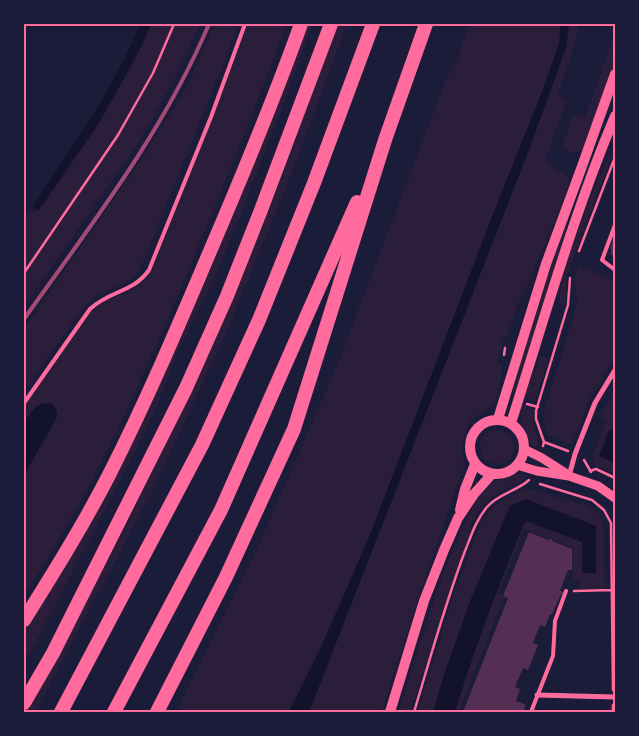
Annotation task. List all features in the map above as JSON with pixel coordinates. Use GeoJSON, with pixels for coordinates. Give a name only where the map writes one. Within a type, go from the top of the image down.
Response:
{"type":"FeatureCollection","features":[{"type":"Feature","properties":{"kind":"highway"},"geometry":{"type":"LineString","coordinates":[[24,620],[73,541],[110,474],[145,400],[241,178],[301,24]]}},
{"type":"Feature","properties":{"kind":"highway"},"geometry":{"type":"LineString","coordinates":[[24,703],[53,654],[186,388],[261,210],[331,24]]}},
{"type":"Feature","properties":{"kind":"highway"},"geometry":{"type":"LineString","coordinates":[[61,712],[202,445],[258,320],[314,183],[373,24]]}},
{"type":"Feature","properties":{"kind":"highway"},"geometry":{"type":"LineString","coordinates":[[157,712],[226,577],[294,429],[385,140],[426,24]]}},
{"type":"Feature","properties":{"kind":"highway"},"geometry":{"type":"LineString","coordinates":[[114,712],[221,510],[385,140]]}},
{"type":"Feature","properties":{"kind":"main road"},"geometry":{"type":"LineString","coordinates":[[498,419],[546,264],[615,74]]}},
{"type":"Feature","properties":{"kind":"main road"},"geometry":{"type":"LineString","coordinates":[[511,423],[548,303],[615,116]]}},
{"type":"Feature","properties":{"kind":"main road"},"geometry":{"type":"LineString","coordinates":[[498,419],[511,423],[517,428],[524,442],[522,458],[510,471],[501,474],[486,472],[475,464],[471,456],[469,447],[475,430],[489,420],[498,419]]}},
{"type":"Feature","properties":{"kind":"main road"},"geometry":{"type":"LineString","coordinates":[[390,712],[424,601],[458,518],[465,489],[475,464]]}},
{"type":"Feature","properties":{"kind":"main road"},"geometry":{"type":"LineString","coordinates":[[458,518],[474,494],[492,474]]}},
{"type":"Feature","properties":{"kind":"street"},"geometry":{"type":"LineString","coordinates":[[569,476],[575,454],[595,403],[615,370]]}},
{"type":"Feature","properties":{"kind":"street"},"geometry":{"type":"LineString","coordinates":[[524,449],[542,458],[569,476]]}},
{"type":"Feature","properties":{"kind":"street"},"geometry":{"type":"LineString","coordinates":[[517,465],[537,471],[569,476],[598,486],[615,498]]}},
{"type":"Feature","properties":{"kind":"street"},"geometry":{"type":"LineString","coordinates":[[537,696],[614,697]]}},
{"type":"Feature","properties":{"kind":"lane"},"geometry":{"type":"LineString","coordinates":[[24,403],[90,309],[102,299],[134,285],[149,270],[211,117],[245,24]]}},
{"type":"Feature","properties":{"kind":"lane"},"geometry":{"type":"LineString","coordinates":[[615,225],[602,260],[615,270]]}},
{"type":"Feature","properties":{"kind":"lane"},"geometry":{"type":"LineString","coordinates":[[531,712],[553,656],[555,621],[566,591]]}},
{"type":"Feature","properties":{"kind":"path"},"geometry":{"type":"LineString","coordinates":[[24,273],[118,135],[153,73],[174,24]]}},
{"type":"Feature","properties":{"kind":"path"},"geometry":{"type":"LineString","coordinates":[[577,257],[615,157]]}},
{"type":"Feature","properties":{"kind":"path"},"geometry":{"type":"LineString","coordinates":[[542,458],[544,442],[536,419],[536,411],[568,305],[570,275]]}},
{"type":"Feature","properties":{"kind":"path"},"geometry":{"type":"LineString","coordinates":[[544,442],[583,458],[598,486]]}},
{"type":"Feature","properties":{"kind":"path"},"geometry":{"type":"LineString","coordinates":[[590,471],[596,469],[615,478]]}},
{"type":"Feature","properties":{"kind":"path"},"geometry":{"type":"LineString","coordinates":[[414,712],[455,579],[478,519],[488,505],[522,486],[537,471]]}},
{"type":"Feature","properties":{"kind":"path"},"geometry":{"type":"LineString","coordinates":[[528,481],[592,500],[604,510],[611,523],[614,622],[613,712]]}},
{"type":"Feature","properties":{"kind":"path"},"geometry":{"type":"LineString","coordinates":[[566,591],[612,590]]}},
{"type":"Feature","properties":{"kind":"shaded area"},"geometry":{"type":"Polygon","coordinates":[[[140,24],[151,24],[140,49],[99,123],[39,210],[36,210],[33,206],[105,95],[140,24]]]}},
{"type":"Feature","properties":{"kind":"shaded area"},"geometry":{"type":"Polygon","coordinates":[[[151,24],[200,24],[175,78],[139,142],[24,307],[24,215],[39,210],[85,142],[127,73],[151,24]]]}},
{"type":"Feature","properties":{"kind":"shaded area"},"geometry":{"type":"Polygon","coordinates":[[[215,24],[239,24],[139,271],[129,281],[97,295],[86,304],[24,391],[24,329],[143,157],[187,86],[215,24]]]}},
{"type":"Feature","properties":{"kind":"shaded area"},"geometry":{"type":"Polygon","coordinates":[[[248,24],[287,24],[204,233],[127,410],[83,497],[24,597],[24,475],[54,424],[32,411],[24,422],[24,407],[88,316],[98,306],[138,286],[150,274],[176,212],[248,24]]]}},
{"type":"Feature","properties":{"kind":"shaded area"},"geometry":{"type":"Polygon","coordinates":[[[304,24],[312,24],[297,68],[242,212],[214,279],[180,347],[156,408],[131,459],[24,663],[24,631],[77,544],[304,24]]]}},
{"type":"Feature","properties":{"kind":"shaded area"},"geometry":{"type":"Polygon","coordinates":[[[337,24],[347,24],[287,185],[227,331],[152,492],[35,712],[26,712],[110,557],[188,398],[275,196],[337,24]]]}},
{"type":"Feature","properties":{"kind":"shaded area"},"geometry":{"type":"Polygon","coordinates":[[[469,24],[561,24],[559,44],[368,540],[320,649],[289,712],[181,712],[182,710],[178,708],[257,549],[337,366],[469,24]]]}},
{"type":"Feature","properties":{"kind":"shaded area"},"geometry":{"type":"Polygon","coordinates":[[[561,24],[569,24],[566,47],[530,147],[309,712],[289,712],[320,649],[368,540],[542,92],[559,44],[561,24]]]}},
{"type":"Feature","properties":{"kind":"shaded area"},"geometry":{"type":"Polygon","coordinates":[[[569,24],[578,24],[575,45],[557,96],[567,100],[546,157],[551,167],[567,176],[569,182],[568,189],[517,306],[507,338],[504,338],[498,365],[502,365],[500,384],[494,405],[471,420],[460,448],[465,464],[416,605],[382,712],[309,712],[530,147],[566,48],[569,24]]]}},
{"type":"Feature","properties":{"kind":"shaded area"},"geometry":{"type":"Polygon","coordinates":[[[615,34],[615,64],[584,148],[576,153],[569,152],[564,148],[564,141],[574,114],[585,117],[615,34]]]}},
{"type":"Feature","properties":{"kind":"shaded area"},"geometry":{"type":"Polygon","coordinates":[[[615,144],[615,149],[566,278],[565,306],[559,304],[562,273],[594,188],[615,144]]]}},
{"type":"Feature","properties":{"kind":"shaded area"},"geometry":{"type":"Polygon","coordinates":[[[581,176],[583,177],[517,391],[512,389],[540,295],[581,176]]]}},
{"type":"Feature","properties":{"kind":"shaded area"},"geometry":{"type":"Polygon","coordinates":[[[579,267],[615,280],[615,357],[590,399],[572,445],[549,435],[543,416],[577,304],[575,277],[579,267]]]}},
{"type":"Feature","properties":{"kind":"shaded area"},"geometry":{"type":"Polygon","coordinates":[[[542,356],[549,359],[535,401],[525,398],[527,389],[542,356]]]}},
{"type":"Feature","properties":{"kind":"shaded area"},"geometry":{"type":"Polygon","coordinates":[[[615,389],[615,428],[609,431],[599,456],[615,463],[615,474],[609,470],[596,467],[593,455],[606,420],[601,417],[615,389]]]}},
{"type":"Feature","properties":{"kind":"shaded area"},"geometry":{"type":"Polygon","coordinates":[[[43,403],[54,406],[57,417],[24,475],[24,422],[37,406],[43,403]]]}},
{"type":"Feature","properties":{"kind":"shaded area"},"geometry":{"type":"Polygon","coordinates":[[[523,405],[533,409],[532,414],[539,450],[530,441],[523,426],[521,418],[523,405]]]}},
{"type":"Feature","properties":{"kind":"shaded area"},"geometry":{"type":"Polygon","coordinates":[[[615,428],[615,463],[599,456],[609,431],[615,428]]]}},
{"type":"Feature","properties":{"kind":"shaded area"},"geometry":{"type":"Polygon","coordinates":[[[497,430],[504,431],[509,435],[513,440],[513,454],[509,459],[504,463],[497,464],[490,463],[485,459],[481,454],[480,447],[481,440],[485,435],[490,431],[497,430]]]}},
{"type":"Feature","properties":{"kind":"shaded area"},"geometry":{"type":"Polygon","coordinates":[[[517,474],[529,475],[521,482],[491,498],[473,520],[410,712],[398,712],[435,597],[464,525],[485,487],[492,482],[517,474]]]}},
{"type":"Feature","properties":{"kind":"shaded area"},"geometry":{"type":"Polygon","coordinates":[[[527,489],[588,506],[598,513],[602,519],[604,531],[605,589],[579,589],[579,581],[573,581],[572,548],[551,538],[524,529],[498,594],[504,597],[459,712],[455,712],[487,618],[526,520],[582,542],[582,573],[596,526],[510,506],[471,599],[433,712],[417,712],[455,591],[481,522],[494,506],[507,497],[527,489]]]}},
{"type":"Feature","properties":{"kind":"shaded area"},"geometry":{"type":"Polygon","coordinates":[[[526,499],[596,526],[596,573],[582,573],[582,542],[526,521],[487,618],[455,712],[433,712],[471,599],[510,506],[526,499]]]}},
{"type":"Feature","properties":{"kind":"building"},"geometry":{"type":"Polygon","coordinates":[[[615,234],[615,262],[611,253],[611,245],[615,234]]]}},
{"type":"Feature","properties":{"kind":"building"},"geometry":{"type":"Polygon","coordinates":[[[529,532],[548,540],[551,538],[552,541],[572,549],[572,570],[568,570],[560,591],[563,594],[560,596],[552,615],[550,614],[545,627],[540,625],[533,643],[538,645],[528,670],[523,668],[515,687],[520,689],[516,701],[526,705],[523,712],[463,712],[508,598],[503,596],[529,532]]]}},
{"type":"Feature","properties":{"kind":"railway"},"geometry":{"type":"LineString","coordinates":[[24,319],[100,213],[148,140],[191,64],[209,24]]}}]}
